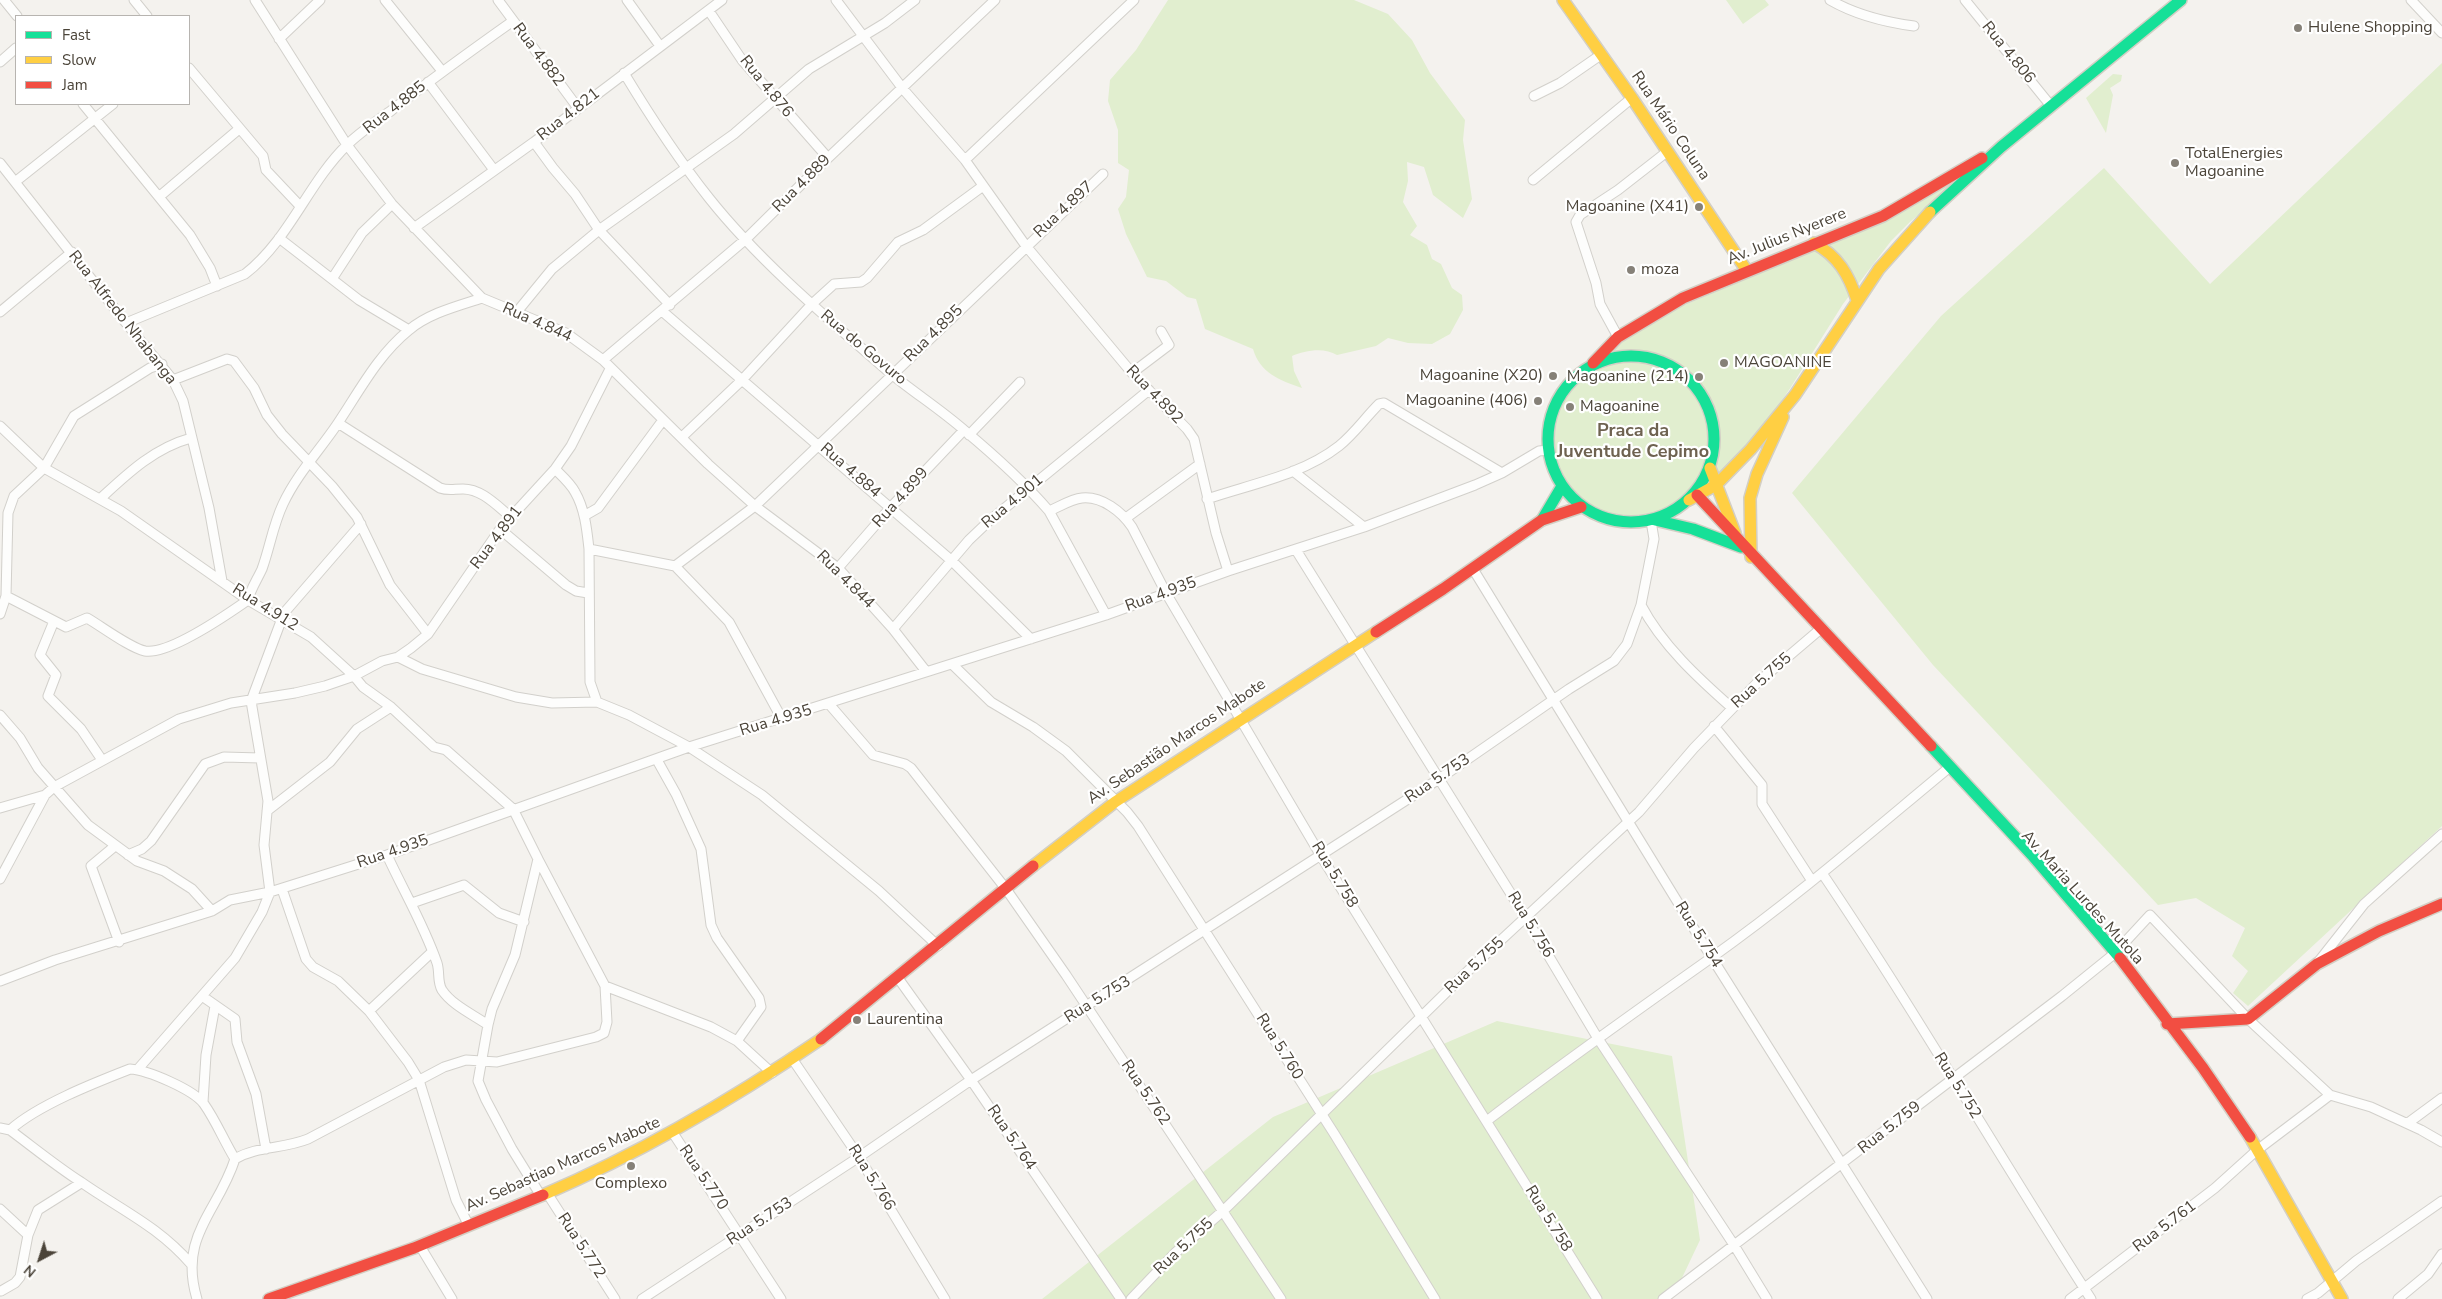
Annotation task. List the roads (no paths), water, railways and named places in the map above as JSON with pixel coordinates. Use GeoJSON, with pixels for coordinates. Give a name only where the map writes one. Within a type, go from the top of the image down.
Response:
{"type":"FeatureCollection","features":[{"type":"Feature","properties":{"kind":"main road","name":"Rua Mário Coluna"},"geometry":{"type":"LineString","coordinates":[[1564,0],[1668,151],[1745,268]]}},
{"type":"Feature","properties":{"kind":"main road","name":"Av. Julius Nyerere"},"geometry":{"type":"LineString","coordinates":[[1794,395],[1879,269],[1918,223],[2002,147],[2180,0]]}},
{"type":"Feature","properties":{"kind":"main road","name":"Av. Julius Nyerere"},"geometry":{"type":"LineString","coordinates":[[1592,365],[1618,337],[1683,298],[1745,268],[1814,244],[1883,216],[2002,147]]}},
{"type":"Feature","properties":{"kind":"main road"},"geometry":{"type":"LineString","coordinates":[[1814,244],[1826,248],[1846,270],[1857,300]]}},
{"type":"Feature","properties":{"kind":"main road"},"geometry":{"type":"LineString","coordinates":[[1693,498],[1710,468],[1714,449],[1714,428],[1708,408],[1698,389],[1683,374],[1665,363],[1645,357],[1624,356],[1608,359],[1580,372],[1565,388],[1554,407],[1548,428],[1548,450],[1553,471],[1562,486],[1581,506],[1597,516],[1614,522],[1633,523],[1653,520],[1673,512],[1716,485],[1751,449],[1794,395]]}},
{"type":"Feature","properties":{"kind":"main road"},"geometry":{"type":"LineString","coordinates":[[1751,557],[1749,514],[1755,479],[1794,395]]}},
{"type":"Feature","properties":{"kind":"main road"},"geometry":{"type":"LineString","coordinates":[[1710,468],[1741,547]]}},
{"type":"Feature","properties":{"kind":"main road","name":"Av. Sebastião Marcos Mabote"},"geometry":{"type":"LineString","coordinates":[[1542,520],[1562,486]]}},
{"type":"Feature","properties":{"kind":"main road"},"geometry":{"type":"LineString","coordinates":[[1693,498],[2032,856],[2114,950],[2192,1054],[2258,1148],[2340,1299]]}},
{"type":"Feature","properties":{"kind":"main road","name":"Av. Sebastião Marcos Mabote"},"geometry":{"type":"LineString","coordinates":[[849,1017],[1115,802],[1241,718],[1442,589],[1542,520],[1581,506]]}},
{"type":"Feature","properties":{"kind":"main road"},"geometry":{"type":"LineString","coordinates":[[1653,520],[1693,529],[1741,547]]}},
{"type":"Feature","properties":{"kind":"main road","name":"Av. Maria Lurdes Mutola"},"geometry":{"type":"LineString","coordinates":[[1741,547],[2114,954],[2205,1074],[2256,1150],[2340,1299]]}},
{"type":"Feature","properties":{"kind":"main road"},"geometry":{"type":"LineString","coordinates":[[2167,1024],[2248,1019],[2317,964],[2379,931],[2442,904]]}},
{"type":"Feature","properties":{"kind":"main road","name":"Av. Sebastiao Marcos Mabote"},"geometry":{"type":"LineString","coordinates":[[275,1298],[420,1246],[469,1226],[544,1194],[673,1133],[793,1060],[849,1017]]}},
{"type":"Feature","properties":{"kind":"street"},"geometry":{"type":"LineString","coordinates":[[4,0],[17,15]]}},
{"type":"Feature","properties":{"kind":"street"},"geometry":{"type":"LineString","coordinates":[[134,0],[146,15]]}},
{"type":"Feature","properties":{"kind":"street","name":"Rua 4.844"},"geometry":{"type":"LineString","coordinates":[[255,0],[347,145],[392,204],[482,298],[566,333],[603,360],[663,420],[683,436],[708,464],[755,506],[838,568],[893,629],[926,670]]}},
{"type":"Feature","properties":{"kind":"street"},"geometry":{"type":"LineString","coordinates":[[279,39],[320,0]]}},
{"type":"Feature","properties":{"kind":"street"},"geometry":{"type":"LineString","coordinates":[[385,0],[442,71]]}},
{"type":"Feature","properties":{"kind":"street","name":"Rua 4.882"},"geometry":{"type":"LineString","coordinates":[[498,0],[578,108]]}},
{"type":"Feature","properties":{"kind":"street"},"geometry":{"type":"LineString","coordinates":[[627,0],[660,46]]}},
{"type":"Feature","properties":{"kind":"street","name":"Rua 4.821"},"geometry":{"type":"LineString","coordinates":[[414,228],[534,142],[722,0]]}},
{"type":"Feature","properties":{"kind":"street","name":"Rua 4.892"},"geometry":{"type":"LineString","coordinates":[[836,0],[865,36],[902,89],[965,160],[1026,246],[1132,373],[1194,439],[1207,499],[1228,571]]}},
{"type":"Feature","properties":{"kind":"street"},"geometry":{"type":"LineString","coordinates":[[516,313],[552,269],[599,230],[734,134],[809,69],[865,36],[915,0]]}},
{"type":"Feature","properties":{"kind":"street","name":"Rua 4.889"},"geometry":{"type":"LineString","coordinates":[[603,360],[746,239],[828,158],[995,0]]}},
{"type":"Feature","properties":{"kind":"street"},"geometry":{"type":"LineString","coordinates":[[965,160],[1134,0]]}},
{"type":"Feature","properties":{"kind":"street"},"geometry":{"type":"LineString","coordinates":[[1830,0],[1865,16],[1914,26]]}},
{"type":"Feature","properties":{"kind":"street","name":"Rua 4.806"},"geometry":{"type":"LineString","coordinates":[[1965,0],[2051,106]]}},
{"type":"Feature","properties":{"kind":"street"},"geometry":{"type":"LineString","coordinates":[[2411,0],[2442,34]]}},
{"type":"Feature","properties":{"kind":"street","name":"Rua 4.876"},"geometry":{"type":"LineString","coordinates":[[709,11],[742,60],[828,158]]}},
{"type":"Feature","properties":{"kind":"street","name":"Rua 4.885"},"geometry":{"type":"LineString","coordinates":[[126,323],[245,274],[256,266],[279,238],[300,206],[347,145],[442,71],[512,21]]}},
{"type":"Feature","properties":{"kind":"street"},"geometry":{"type":"LineString","coordinates":[[0,62],[15,49]]}},
{"type":"Feature","properties":{"kind":"street"},"geometry":{"type":"LineString","coordinates":[[1534,96],[1560,83],[1602,54]]}},
{"type":"Feature","properties":{"kind":"street"},"geometry":{"type":"LineString","coordinates":[[190,69],[263,156],[266,170],[300,206]]}},
{"type":"Feature","properties":{"kind":"street","name":"Rua do Govuro"},"geometry":{"type":"LineString","coordinates":[[624,73],[709,198],[746,239],[812,304],[892,374],[967,432],[1049,511],[1106,615]]}},
{"type":"Feature","properties":{"kind":"street"},"geometry":{"type":"LineString","coordinates":[[428,82],[494,170]]}},
{"type":"Feature","properties":{"kind":"street"},"geometry":{"type":"LineString","coordinates":[[1533,180],[1632,98]]}},
{"type":"Feature","properties":{"kind":"street"},"geometry":{"type":"LineString","coordinates":[[84,105],[96,117],[160,196],[199,248],[217,286]]}},
{"type":"Feature","properties":{"kind":"street"},"geometry":{"type":"LineString","coordinates":[[15,182],[112,105]]}},
{"type":"Feature","properties":{"kind":"street"},"geometry":{"type":"LineString","coordinates":[[160,196],[239,129]]}},
{"type":"Feature","properties":{"kind":"street"},"geometry":{"type":"LineString","coordinates":[[534,142],[575,194],[599,230],[670,305]]}},
{"type":"Feature","properties":{"kind":"street"},"geometry":{"type":"LineString","coordinates":[[1618,337],[1600,304],[1596,283],[1576,222],[1578,217],[1618,190],[1668,151]]}},
{"type":"Feature","properties":{"kind":"street","name":"Rua Alfredo Nhabanga"},"geometry":{"type":"LineString","coordinates":[[0,163],[173,380],[183,402],[209,508],[222,581]]}},
{"type":"Feature","properties":{"kind":"street","name":"Rua 4.897"},"geometry":{"type":"LineString","coordinates":[[1026,246],[1103,174]]}},
{"type":"Feature","properties":{"kind":"street"},"geometry":{"type":"LineString","coordinates":[[683,436],[742,380],[812,304],[834,284],[861,282],[867,278],[898,242],[923,230],[983,186]]}},
{"type":"Feature","properties":{"kind":"street"},"geometry":{"type":"LineString","coordinates":[[332,280],[362,233],[392,204]]}},
{"type":"Feature","properties":{"kind":"street"},"geometry":{"type":"LineString","coordinates":[[279,238],[359,300],[409,330]]}},
{"type":"Feature","properties":{"kind":"street","name":"Rua 4.895"},"geometry":{"type":"LineString","coordinates":[[675,566],[755,506],[1026,246]]}},
{"type":"Feature","properties":{"kind":"street"},"geometry":{"type":"LineString","coordinates":[[0,312],[72,252]]}},
{"type":"Feature","properties":{"kind":"street"},"geometry":{"type":"LineString","coordinates":[[6,596],[66,627],[87,618],[137,649],[147,652],[177,643],[213,624],[248,600],[250,591],[261,570],[274,524],[289,492],[338,423],[364,381],[409,330],[426,318],[482,298]]}},
{"type":"Feature","properties":{"kind":"street","name":"Rua 4.884"},"geometry":{"type":"LineString","coordinates":[[662,311],[820,445],[952,561],[1031,639]]}},
{"type":"Feature","properties":{"kind":"street"},"geometry":{"type":"LineString","coordinates":[[1132,373],[1169,345],[1161,331]]}},
{"type":"Feature","properties":{"kind":"street"},"geometry":{"type":"LineString","coordinates":[[173,380],[227,359],[231,360],[254,388],[267,414],[332,486],[361,524],[390,584],[428,634]]}},
{"type":"Feature","properties":{"kind":"street"},"geometry":{"type":"LineString","coordinates":[[0,614],[6,596],[8,513],[14,496],[44,468],[74,416],[150,368],[162,364]]}},
{"type":"Feature","properties":{"kind":"street","name":"Rua 4.891"},"geometry":{"type":"LineString","coordinates":[[45,795],[54,787],[179,719],[231,702],[251,701],[295,693],[354,676],[382,661],[398,657],[428,634],[500,528],[555,469],[571,446],[610,369]]}},
{"type":"Feature","properties":{"kind":"street","name":"Rua 4.899"},"geometry":{"type":"LineString","coordinates":[[838,568],[891,507],[1020,382]]}},
{"type":"Feature","properties":{"kind":"street","name":"Rua 4.901"},"geometry":{"type":"LineString","coordinates":[[893,629],[983,528],[1148,390]]}},
{"type":"Feature","properties":{"kind":"street"},"geometry":{"type":"LineString","coordinates":[[1207,499],[1294,471],[1320,459],[1341,445],[1379,404],[1384,403],[1502,473]]}},
{"type":"Feature","properties":{"kind":"street"},"geometry":{"type":"LineString","coordinates":[[584,516],[598,508],[663,420]]}},
{"type":"Feature","properties":{"kind":"street"},"geometry":{"type":"LineString","coordinates":[[338,423],[440,488],[446,491],[464,489],[482,494],[511,517]]}},
{"type":"Feature","properties":{"kind":"street","name":"Rua 4.912"},"geometry":{"type":"LineString","coordinates":[[0,426],[44,468],[100,499],[144,527],[248,600],[311,637],[354,676],[363,687],[392,707],[434,748],[446,750],[513,809]]}},
{"type":"Feature","properties":{"kind":"street"},"geometry":{"type":"LineString","coordinates":[[100,499],[134,467],[177,442],[191,438]]}},
{"type":"Feature","properties":{"kind":"street","name":"Rua 4.935"},"geometry":{"type":"LineString","coordinates":[[0,982],[55,960],[119,942],[212,911],[230,900],[282,889],[387,856],[689,747],[782,720],[926,670],[952,664],[1106,615],[1228,571],[1364,527],[1502,473],[1539,451],[1548,450]]}},
{"type":"Feature","properties":{"kind":"street"},"geometry":{"type":"LineString","coordinates":[[1126,518],[1200,464]]}},
{"type":"Feature","properties":{"kind":"street"},"geometry":{"type":"LineString","coordinates":[[555,469],[575,492],[584,516],[589,549],[590,682],[597,702]]}},
{"type":"Feature","properties":{"kind":"street"},"geometry":{"type":"LineString","coordinates":[[1294,471],[1364,527]]}},
{"type":"Feature","properties":{"kind":"street","name":"Rua 5.758"},"geometry":{"type":"LineString","coordinates":[[1049,511],[1083,498],[1110,506],[1126,518],[1140,540],[1166,593],[1321,856],[1421,1018],[1488,1120],[1598,1299]]}},
{"type":"Feature","properties":{"kind":"street","name":"Rua 5.753"},"geometry":{"type":"LineString","coordinates":[[642,1299],[859,1157],[971,1080],[1206,931],[1439,779],[1614,661],[1622,652],[1632,634],[1642,605],[1654,539],[1653,520]]}},
{"type":"Feature","properties":{"kind":"street"},"geometry":{"type":"LineString","coordinates":[[138,1070],[235,958],[250,936],[270,892],[264,846],[268,801],[251,701],[284,613],[361,524]]}},
{"type":"Feature","properties":{"kind":"street"},"geometry":{"type":"LineString","coordinates":[[500,528],[566,585],[576,591],[588,593]]}},
{"type":"Feature","properties":{"kind":"street"},"geometry":{"type":"LineString","coordinates":[[589,549],[675,566],[729,622],[782,720]]}},
{"type":"Feature","properties":{"kind":"street","name":"Rua 5.756"},"geometry":{"type":"LineString","coordinates":[[1296,550],[1526,918],[1597,1038],[1734,1245],[1767,1299]]}},
{"type":"Feature","properties":{"kind":"street","name":"Rua 5.754"},"geometry":{"type":"LineString","coordinates":[[1472,569],[1712,958],[1927,1299]]}},
{"type":"Feature","properties":{"kind":"street"},"geometry":{"type":"LineString","coordinates":[[1642,605],[1654,626],[1678,656],[1732,708]]}},
{"type":"Feature","properties":{"kind":"street"},"geometry":{"type":"LineString","coordinates":[[54,621],[40,655],[56,675],[48,696],[80,729],[102,760]]}},
{"type":"Feature","properties":{"kind":"street","name":"Rua 5.755"},"geometry":{"type":"LineString","coordinates":[[1131,1299],[1175,1253],[1224,1210],[1472,967],[1628,823],[1654,797],[1714,726],[1757,683],[1817,632]]}},
{"type":"Feature","properties":{"kind":"street"},"geometry":{"type":"LineString","coordinates":[[398,657],[422,669],[516,697],[552,703],[597,702],[629,715],[689,747],[762,795],[797,822],[879,891],[938,946]]}},
{"type":"Feature","properties":{"kind":"street","name":"Rua 5.760"},"geometry":{"type":"LineString","coordinates":[[952,664],[992,702],[1033,727],[1066,751],[1138,826],[1322,1114],[1435,1299]]}},
{"type":"Feature","properties":{"kind":"street","name":"Rua 5.762"},"geometry":{"type":"LineString","coordinates":[[829,704],[873,755],[905,764],[911,768],[1006,889],[1224,1210],[1281,1299]]}},
{"type":"Feature","properties":{"kind":"street"},"geometry":{"type":"LineString","coordinates":[[267,811],[330,762],[357,729],[392,707]]}},
{"type":"Feature","properties":{"kind":"street"},"geometry":{"type":"LineString","coordinates":[[0,715],[20,738],[38,768],[88,825],[128,855],[192,889],[212,911]]}},
{"type":"Feature","properties":{"kind":"street"},"geometry":{"type":"LineString","coordinates":[[1714,726],[1762,785],[1762,804],[1812,881]]}},
{"type":"Feature","properties":{"kind":"street"},"geometry":{"type":"LineString","coordinates":[[128,855],[142,849],[151,841],[205,764],[224,757],[260,758]]}},
{"type":"Feature","properties":{"kind":"street"},"geometry":{"type":"LineString","coordinates":[[656,760],[676,794],[701,849],[711,925],[759,998],[762,1007],[737,1041]]}},
{"type":"Feature","properties":{"kind":"street"},"geometry":{"type":"LineString","coordinates":[[1488,1120],[1597,1038],[1712,958],[1822,873],[1945,771]]}},
{"type":"Feature","properties":{"kind":"street"},"geometry":{"type":"LineString","coordinates":[[0,808],[45,795]]}},
{"type":"Feature","properties":{"kind":"street"},"geometry":{"type":"LineString","coordinates":[[0,879],[45,795]]}},
{"type":"Feature","properties":{"kind":"street"},"geometry":{"type":"LineString","coordinates":[[197,1299],[192,1284],[191,1264],[203,1221],[235,1159],[246,1152],[291,1146],[308,1139],[444,1067],[466,1060],[497,1062],[513,1059],[601,1035],[606,1029],[605,986],[513,809]]}},
{"type":"Feature","properties":{"kind":"street"},"geometry":{"type":"LineString","coordinates":[[2317,964],[2364,904],[2442,834]]}},
{"type":"Feature","properties":{"kind":"street"},"geometry":{"type":"LineString","coordinates":[[115,846],[91,866],[119,942]]}},
{"type":"Feature","properties":{"kind":"street"},"geometry":{"type":"LineString","coordinates":[[387,856],[403,891],[412,903],[438,964],[440,986],[443,991],[460,1006],[488,1024]]}},
{"type":"Feature","properties":{"kind":"street","name":"Rua 5.772"},"geometry":{"type":"LineString","coordinates":[[538,859],[515,955],[492,1009],[478,1081],[512,1149],[615,1299]]}},
{"type":"Feature","properties":{"kind":"street","name":"Rua 5.752"},"geometry":{"type":"LineString","coordinates":[[1822,873],[1882,961],[1953,1080],[2091,1299]]}},
{"type":"Feature","properties":{"kind":"street"},"geometry":{"type":"LineString","coordinates":[[412,903],[464,885],[498,913],[524,922]]}},
{"type":"Feature","properties":{"kind":"street"},"geometry":{"type":"LineString","coordinates":[[282,889],[306,959],[313,967],[338,981],[369,1011],[419,1080],[456,1200],[469,1226]]}},
{"type":"Feature","properties":{"kind":"street","name":"Rua 5.759"},"geometry":{"type":"LineString","coordinates":[[1663,1299],[1842,1165],[2114,954],[2145,918],[2152,916],[2248,1019]]}},
{"type":"Feature","properties":{"kind":"street"},"geometry":{"type":"LineString","coordinates":[[369,1011],[432,952]]}},
{"type":"Feature","properties":{"kind":"street","name":"Rua 5.764"},"geometry":{"type":"LineString","coordinates":[[898,978],[971,1080],[1121,1299]]}},
{"type":"Feature","properties":{"kind":"street"},"geometry":{"type":"LineString","coordinates":[[605,986],[712,1027],[737,1041],[772,1073]]}},
{"type":"Feature","properties":{"kind":"street"},"geometry":{"type":"LineString","coordinates":[[202,996],[235,1019],[237,1042],[256,1094],[266,1148]]}},
{"type":"Feature","properties":{"kind":"street"},"geometry":{"type":"LineString","coordinates":[[203,1102],[206,1055],[215,1006]]}},
{"type":"Feature","properties":{"kind":"street"},"geometry":{"type":"LineString","coordinates":[[2248,1019],[2330,1095],[2371,1107],[2442,1142]]}},
{"type":"Feature","properties":{"kind":"street","name":"Rua 5.766"},"geometry":{"type":"LineString","coordinates":[[793,1060],[859,1157],[945,1299]]}},
{"type":"Feature","properties":{"kind":"street"},"geometry":{"type":"LineString","coordinates":[[10,1130],[20,1120],[38,1110],[114,1075],[130,1069],[138,1070],[162,1078],[203,1102],[235,1159]]}},
{"type":"Feature","properties":{"kind":"street","name":"Rua 5.761"},"geometry":{"type":"LineString","coordinates":[[2070,1299],[2215,1188],[2256,1150],[2330,1095]]}},
{"type":"Feature","properties":{"kind":"street"},"geometry":{"type":"LineString","coordinates":[[2408,1124],[2442,1098]]}},
{"type":"Feature","properties":{"kind":"street"},"geometry":{"type":"LineString","coordinates":[[0,1128],[10,1130],[81,1183],[149,1225],[173,1244],[191,1264]]}},
{"type":"Feature","properties":{"kind":"street","name":"Rua 5.770"},"geometry":{"type":"LineString","coordinates":[[673,1133],[781,1299]]}},
{"type":"Feature","properties":{"kind":"street"},"geometry":{"type":"LineString","coordinates":[[8,1299],[0,1290],[15,1283],[20,1277],[28,1235],[38,1210],[81,1183]]}},
{"type":"Feature","properties":{"kind":"street"},"geometry":{"type":"LineString","coordinates":[[2307,1299],[2330,1284],[2338,1274],[2356,1261],[2442,1202]]}},
{"type":"Feature","properties":{"kind":"street"},"geometry":{"type":"LineString","coordinates":[[0,1209],[28,1235]]}},
{"type":"Feature","properties":{"kind":"street"},"geometry":{"type":"LineString","coordinates":[[420,1246],[452,1299]]}},
{"type":"Feature","properties":{"kind":"street"},"geometry":{"type":"LineString","coordinates":[[2398,1299],[2428,1274],[2442,1254]]}},
{"type":"Feature","properties":{"kind":"place","name":"Hulene Shopping"},"geometry":{"type":"Point","coordinates":[2298,28]}},
{"type":"Feature","properties":{"kind":"place","name":"TotalEnergies Magoanine"},"geometry":{"type":"Point","coordinates":[2175,163]}},
{"type":"Feature","properties":{"kind":"place","name":"Magoanine (X41)"},"geometry":{"type":"Point","coordinates":[1699,207]}},
{"type":"Feature","properties":{"kind":"place","name":"moza"},"geometry":{"type":"Point","coordinates":[1631,270]}},
{"type":"Feature","properties":{"kind":"place","name":"MAGOANINE"},"geometry":{"type":"Point","coordinates":[1724,363]}},
{"type":"Feature","properties":{"kind":"place","name":"Magoanine (X20)"},"geometry":{"type":"Point","coordinates":[1553,376]}},
{"type":"Feature","properties":{"kind":"place","name":"Magoanine (214)"},"geometry":{"type":"Point","coordinates":[1699,377]}},
{"type":"Feature","properties":{"kind":"place","name":"Magoanine (406)"},"geometry":{"type":"Point","coordinates":[1538,401]}},
{"type":"Feature","properties":{"kind":"place","name":"Magoanine"},"geometry":{"type":"Point","coordinates":[1570,407]}},
{"type":"Feature","properties":{"kind":"place","name":"Laurentina"},"geometry":{"type":"Point","coordinates":[857,1020]}},
{"type":"Feature","properties":{"kind":"place","name":"Complexo"},"geometry":{"type":"Point","coordinates":[631,1166]}},
{"type":"Feature","properties":{"kind":"district","name":"Praca da Juventude Cepimo"},"geometry":{"type":"Point","coordinates":[1633,442]}}]}
